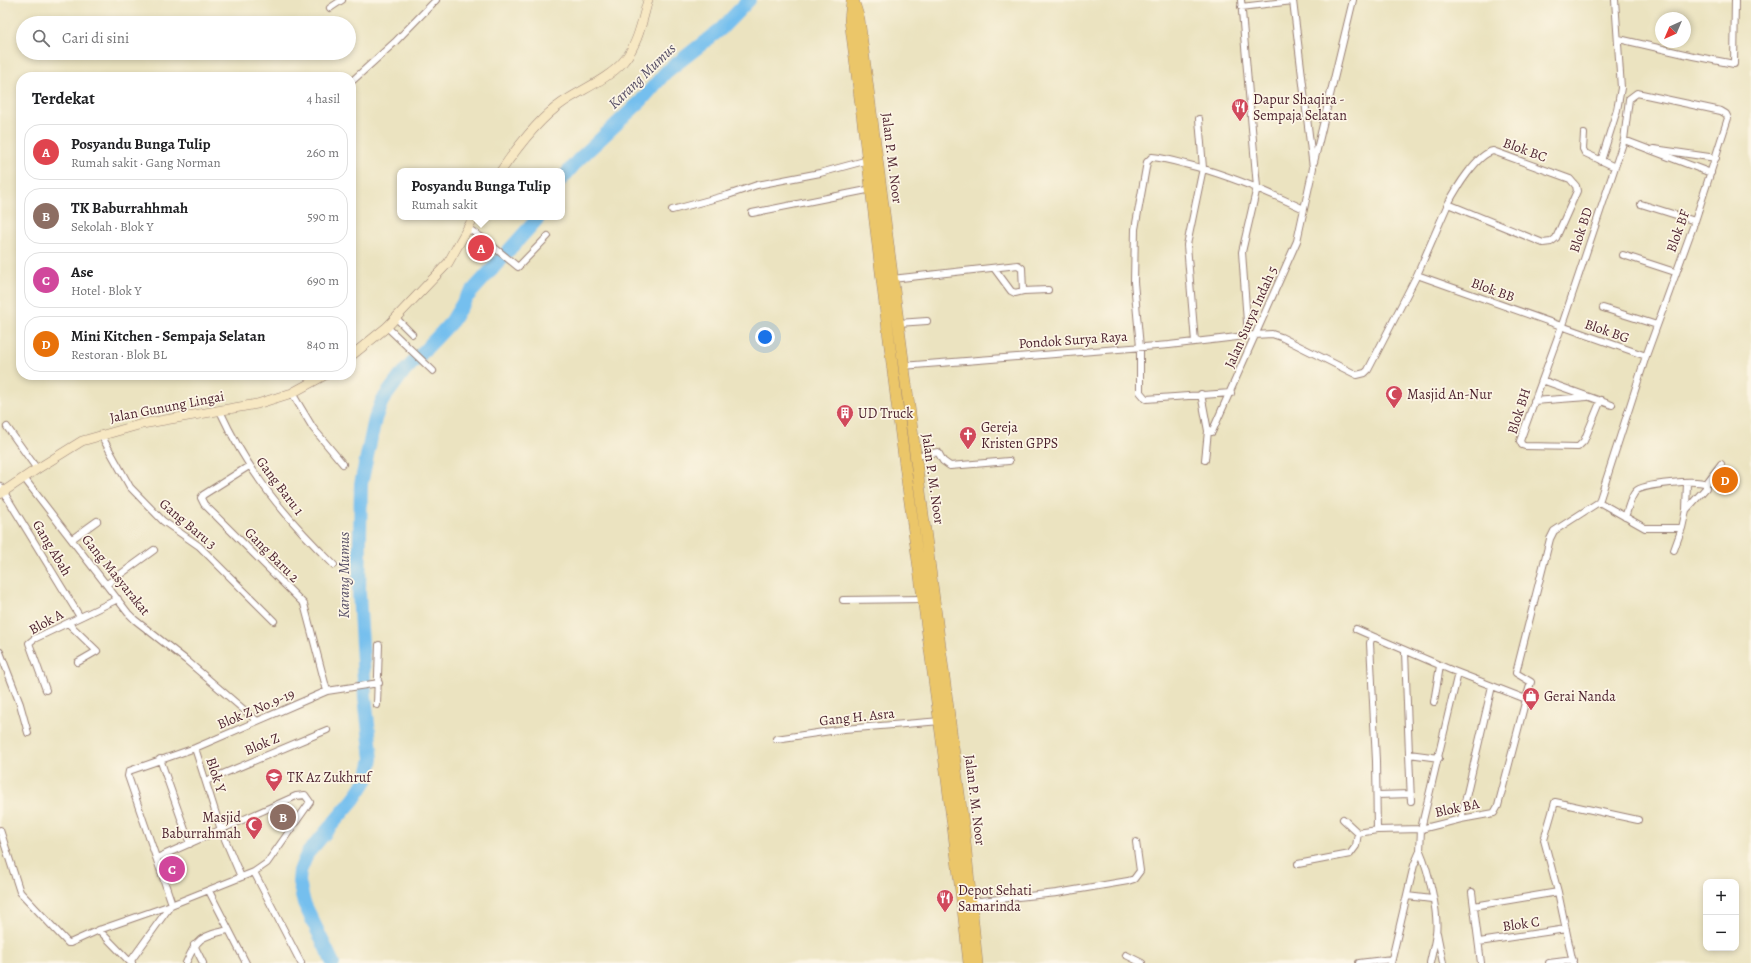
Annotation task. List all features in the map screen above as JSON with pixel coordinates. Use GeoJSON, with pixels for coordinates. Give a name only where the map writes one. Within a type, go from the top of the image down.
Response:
{"type":"FeatureCollection","features":[{"type":"Feature","properties":{"kind":"highway","name":"Jalan P. M. Noor"},"geometry":{"type":"LineString","coordinates":[[853,0],[850,20],[868,160],[892,279],[898,323],[898,366],[915,456],[927,596],[964,832],[969,963]]}},
{"type":"Feature","properties":{"kind":"highway","name":"Jalan P. M. Noor"},"geometry":{"type":"LineString","coordinates":[[853,0],[859,19],[875,191],[927,596],[941,721],[965,883],[971,902],[977,963]]}},
{"type":"Feature","properties":{"kind":"street"},"geometry":{"type":"LineString","coordinates":[[330,8],[342,0]]}},
{"type":"Feature","properties":{"kind":"street"},"geometry":{"type":"LineString","coordinates":[[356,77],[395,42],[436,0]]}},
{"type":"Feature","properties":{"kind":"street"},"geometry":{"type":"LineString","coordinates":[[503,168],[512,155],[552,110],[594,82],[611,74],[624,61],[639,34],[648,0]]}},
{"type":"Feature","properties":{"kind":"street"},"geometry":{"type":"LineString","coordinates":[[1240,0],[1257,187],[1242,252],[1251,335]]}},
{"type":"Feature","properties":{"kind":"street","name":"Jalan Surya Indah 5"},"geometry":{"type":"LineString","coordinates":[[1241,8],[1295,0],[1313,168]]}},
{"type":"Feature","properties":{"kind":"street","name":"Jalan Surya Indah 5"},"geometry":{"type":"LineString","coordinates":[[1208,431],[1214,431],[1231,393],[1251,335],[1297,241],[1353,0]]}},
{"type":"Feature","properties":{"kind":"street"},"geometry":{"type":"LineString","coordinates":[[1599,160],[1620,93],[1622,81],[1615,0]]}},
{"type":"Feature","properties":{"kind":"street"},"geometry":{"type":"LineString","coordinates":[[1619,39],[1734,64],[1735,0]]}},
{"type":"Feature","properties":{"kind":"street","name":"Blok BD"},"geometry":{"type":"LineString","coordinates":[[1561,328],[1624,140],[1629,98],[1637,92],[1721,111],[1726,114]]}},
{"type":"Feature","properties":{"kind":"street","name":"Blok BF"},"geometry":{"type":"LineString","coordinates":[[1599,502],[1646,356],[1716,158],[1728,118],[1726,114]]}},
{"type":"Feature","properties":{"kind":"street"},"geometry":{"type":"LineString","coordinates":[[1195,342],[1187,245],[1203,168],[1199,119]]}},
{"type":"Feature","properties":{"kind":"street"},"geometry":{"type":"LineString","coordinates":[[1584,134],[1583,149],[1585,153],[1615,167]]}},
{"type":"Feature","properties":{"kind":"street"},"geometry":{"type":"LineString","coordinates":[[1624,140],[1711,173]]}},
{"type":"Feature","properties":{"kind":"street"},"geometry":{"type":"LineString","coordinates":[[1650,149],[1668,150],[1716,158]]}},
{"type":"Feature","properties":{"kind":"street","name":"Blok BC"},"geometry":{"type":"LineString","coordinates":[[1251,335],[1272,334],[1281,336],[1357,375],[1362,374],[1368,370],[1417,275],[1448,204],[1458,186],[1484,155],[1494,151],[1570,180],[1576,186],[1577,191],[1556,238],[1551,242],[1543,243],[1448,204]]}},
{"type":"Feature","properties":{"kind":"street"},"geometry":{"type":"LineString","coordinates":[[1231,393],[1146,399],[1140,392],[1140,347],[1134,282],[1135,229],[1147,162],[1152,158],[1159,158],[1203,168],[1257,187],[1304,209]]}},
{"type":"Feature","properties":{"kind":"street"},"geometry":{"type":"LineString","coordinates":[[672,210],[728,195],[757,185],[868,160]]}},
{"type":"Feature","properties":{"kind":"street"},"geometry":{"type":"LineString","coordinates":[[752,213],[875,191]]}},
{"type":"Feature","properties":{"kind":"street"},"geometry":{"type":"LineString","coordinates":[[1641,204],[1695,221]]}},
{"type":"Feature","properties":{"kind":"street"},"geometry":{"type":"LineString","coordinates":[[356,352],[387,328],[448,263],[469,229],[473,220]]}},
{"type":"Feature","properties":{"kind":"street"},"geometry":{"type":"LineString","coordinates":[[469,229],[499,251],[517,267],[520,267],[548,236]]}},
{"type":"Feature","properties":{"kind":"street"},"geometry":{"type":"LineString","coordinates":[[1623,255],[1675,272]]}},
{"type":"Feature","properties":{"kind":"street"},"geometry":{"type":"LineString","coordinates":[[892,279],[1013,265],[1022,268],[1023,291]]}},
{"type":"Feature","properties":{"kind":"street"},"geometry":{"type":"LineString","coordinates":[[994,268],[1010,291],[1015,293],[1023,291],[1048,290]]}},
{"type":"Feature","properties":{"kind":"street","name":"Blok BB"},"geometry":{"type":"LineString","coordinates":[[1417,275],[1561,328]]}},
{"type":"Feature","properties":{"kind":"street"},"geometry":{"type":"LineString","coordinates":[[1602,308],[1657,325]]}},
{"type":"Feature","properties":{"kind":"street"},"geometry":{"type":"LineString","coordinates":[[396,318],[412,334]]}},
{"type":"Feature","properties":{"kind":"street"},"geometry":{"type":"LineString","coordinates":[[898,323],[927,321]]}},
{"type":"Feature","properties":{"kind":"street"},"geometry":{"type":"LineString","coordinates":[[387,328],[431,370]]}},
{"type":"Feature","properties":{"kind":"street","name":"Blok BG"},"geometry":{"type":"LineString","coordinates":[[1561,328],[1646,356]]}},
{"type":"Feature","properties":{"kind":"street","name":"Blok BH"},"geometry":{"type":"LineString","coordinates":[[1561,328],[1520,440],[1522,445],[1575,448],[1584,441],[1601,400]]}},
{"type":"Feature","properties":{"kind":"street","name":"Pondok Surya Raya"},"geometry":{"type":"LineString","coordinates":[[898,366],[1140,347],[1251,335]]}},
{"type":"Feature","properties":{"kind":"street","name":"Jalan Gunung Lingai"},"geometry":{"type":"LineString","coordinates":[[1,491],[82,441],[142,424],[257,404],[292,393],[316,380]]}},
{"type":"Feature","properties":{"kind":"street"},"geometry":{"type":"LineString","coordinates":[[1542,380],[1612,405]]}},
{"type":"Feature","properties":{"kind":"street"},"geometry":{"type":"LineString","coordinates":[[292,393],[313,428],[344,464]]}},
{"type":"Feature","properties":{"kind":"street"},"geometry":{"type":"LineString","coordinates":[[1201,394],[1208,431],[1205,460]]}},
{"type":"Feature","properties":{"kind":"street"},"geometry":{"type":"LineString","coordinates":[[1534,401],[1591,397]]}},
{"type":"Feature","properties":{"kind":"street","name":"Gang Baru 1"},"geometry":{"type":"LineString","coordinates":[[220,411],[248,466],[282,511],[334,565]]}},
{"type":"Feature","properties":{"kind":"street"},"geometry":{"type":"LineString","coordinates":[[7,427],[37,469]]}},
{"type":"Feature","properties":{"kind":"street","name":"Gang Baru 3"},"geometry":{"type":"LineString","coordinates":[[100,435],[130,487],[162,521],[199,546],[274,621]]}},
{"type":"Feature","properties":{"kind":"street"},"geometry":{"type":"LineString","coordinates":[[915,456],[938,452],[943,460],[950,466],[1009,461]]}},
{"type":"Feature","properties":{"kind":"street"},"geometry":{"type":"LineString","coordinates":[[1686,510],[1706,488],[1706,484],[1721,464]]}},
{"type":"Feature","properties":{"kind":"street","name":"Gang Baru 2"},"geometry":{"type":"LineString","coordinates":[[248,466],[203,495],[201,498],[204,504],[304,604],[327,692]]}},
{"type":"Feature","properties":{"kind":"street","name":"Gang Masyarakat"},"geometry":{"type":"LineString","coordinates":[[24,478],[135,620],[186,660],[257,721]]}},
{"type":"Feature","properties":{"kind":"street"},"geometry":{"type":"LineString","coordinates":[[1625,517],[1634,494],[1641,488],[1687,482],[1701,482],[1706,484]]}},
{"type":"Feature","properties":{"kind":"street"},"geometry":{"type":"LineString","coordinates":[[1674,550],[1682,528],[1686,510],[1687,482]]}},
{"type":"Feature","properties":{"kind":"street","name":"Gang Abah"},"geometry":{"type":"LineString","coordinates":[[1,491],[80,617]]}},
{"type":"Feature","properties":{"kind":"street"},"geometry":{"type":"LineString","coordinates":[[1356,630],[1405,652],[1526,699],[1531,682],[1516,673],[1550,539],[1554,531],[1599,502],[1645,528],[1682,528]]}},
{"type":"Feature","properties":{"kind":"street"},"geometry":{"type":"LineString","coordinates":[[72,539],[97,521]]}},
{"type":"Feature","properties":{"kind":"street"},"geometry":{"type":"LineString","coordinates":[[107,584],[154,550]]}},
{"type":"Feature","properties":{"kind":"street"},"geometry":{"type":"LineString","coordinates":[[843,600],[927,596]]}},
{"type":"Feature","properties":{"kind":"street","name":"Blok A"},"geometry":{"type":"LineString","coordinates":[[46,690],[29,643],[34,639],[118,599]]}},
{"type":"Feature","properties":{"kind":"street"},"geometry":{"type":"LineString","coordinates":[[68,623],[97,652],[78,662]]}},
{"type":"Feature","properties":{"kind":"street"},"geometry":{"type":"LineString","coordinates":[[1372,636],[1371,650],[1377,830]]}},
{"type":"Feature","properties":{"kind":"street"},"geometry":{"type":"LineString","coordinates":[[377,705],[376,683],[379,645]]}},
{"type":"Feature","properties":{"kind":"street"},"geometry":{"type":"LineString","coordinates":[[0,652],[17,697],[28,733]]}},
{"type":"Feature","properties":{"kind":"street"},"geometry":{"type":"LineString","coordinates":[[1405,652],[1411,801]]}},
{"type":"Feature","properties":{"kind":"street"},"geometry":{"type":"LineString","coordinates":[[1434,702],[1442,666]]}},
{"type":"Feature","properties":{"kind":"street"},"geometry":{"type":"LineString","coordinates":[[1443,963],[1436,932],[1426,864],[1420,852],[1418,829],[1439,758],[1458,673]]}},
{"type":"Feature","properties":{"kind":"street","name":"Blok Z No.9-19"},"geometry":{"type":"LineString","coordinates":[[157,858],[128,773],[129,771],[194,748],[327,692],[376,683]]}},
{"type":"Feature","properties":{"kind":"street"},"geometry":{"type":"LineString","coordinates":[[1462,819],[1492,686]]}},
{"type":"Feature","properties":{"kind":"street","name":"Blok BA"},"geometry":{"type":"LineString","coordinates":[[1358,832],[1418,829],[1494,813],[1497,810],[1526,699]]}},
{"type":"Feature","properties":{"kind":"street","name":"Gang H. Asra"},"geometry":{"type":"LineString","coordinates":[[776,739],[844,729],[941,721]]}},
{"type":"Feature","properties":{"kind":"street","name":"Blok Z"},"geometry":{"type":"LineString","coordinates":[[206,781],[327,730]]}},
{"type":"Feature","properties":{"kind":"street","name":"Blok Y"},"geometry":{"type":"LineString","coordinates":[[194,748],[221,830],[241,877]]}},
{"type":"Feature","properties":{"kind":"street"},"geometry":{"type":"LineString","coordinates":[[1409,754],[1439,758]]}},
{"type":"Feature","properties":{"kind":"street"},"geometry":{"type":"LineString","coordinates":[[160,759],[190,844]]}},
{"type":"Feature","properties":{"kind":"street"},"geometry":{"type":"LineString","coordinates":[[1377,795],[1411,794]]}},
{"type":"Feature","properties":{"kind":"street"},"geometry":{"type":"LineString","coordinates":[[0,830],[20,892],[66,941],[70,943],[99,930],[171,905],[209,891],[254,872],[269,861],[309,804],[310,802],[308,798],[304,795],[296,796],[157,858],[171,905]]}},
{"type":"Feature","properties":{"kind":"street"},"geometry":{"type":"LineString","coordinates":[[1549,963],[1573,961],[1558,892],[1544,840],[1555,802],[1638,820]]}},
{"type":"Feature","properties":{"kind":"street"},"geometry":{"type":"LineString","coordinates":[[1298,864],[1350,854],[1356,846],[1358,832],[1343,819]]}},
{"type":"Feature","properties":{"kind":"street"},"geometry":{"type":"LineString","coordinates":[[971,902],[1057,893],[1128,881],[1134,878],[1140,871],[1136,842]]}},
{"type":"Feature","properties":{"kind":"street"},"geometry":{"type":"LineString","coordinates":[[1359,963],[1384,959],[1391,961],[1414,865],[1420,852]]}},
{"type":"Feature","properties":{"kind":"street"},"geometry":{"type":"LineString","coordinates":[[254,872],[301,963]]}},
{"type":"Feature","properties":{"kind":"street"},"geometry":{"type":"LineString","coordinates":[[209,891],[246,963]]}},
{"type":"Feature","properties":{"kind":"street"},"geometry":{"type":"LineString","coordinates":[[1472,892],[1481,963]]}},
{"type":"Feature","properties":{"kind":"street"},"geometry":{"type":"LineString","coordinates":[[1474,906],[1558,892]]}},
{"type":"Feature","properties":{"kind":"street"},"geometry":{"type":"LineString","coordinates":[[1406,896],[1432,898]]}},
{"type":"Feature","properties":{"kind":"street"},"geometry":{"type":"LineString","coordinates":[[99,930],[131,962],[171,905]]}},
{"type":"Feature","properties":{"kind":"street","name":"Blok C"},"geometry":{"type":"LineString","coordinates":[[1479,942],[1566,929]]}},
{"type":"Feature","properties":{"kind":"street"},"geometry":{"type":"LineString","coordinates":[[186,963],[194,945],[205,936],[228,930]]}},
{"type":"Feature","properties":{"kind":"street"},"geometry":{"type":"LineString","coordinates":[[1430,963],[1436,932]]}},
{"type":"Feature","properties":{"kind":"street"},"geometry":{"type":"LineString","coordinates":[[194,945],[203,963]]}},
{"type":"Feature","properties":{"kind":"street"},"geometry":{"type":"LineString","coordinates":[[1126,954],[1142,963]]}},
{"type":"Feature","properties":{"kind":"waterway","name":"Karang Mumus"},"geometry":{"type":"LineString","coordinates":[[565,175],[578,160],[641,101],[666,72],[721,29],[749,0]]}},
{"type":"Feature","properties":{"kind":"waterway","name":"Karang Mumus"},"geometry":{"type":"LineString","coordinates":[[333,963],[304,903],[299,882],[300,871],[307,854],[354,799],[367,779],[372,759],[365,697],[359,593],[361,484],[375,419],[382,401],[402,374],[452,321],[466,298],[536,220]]}},
{"type":"Feature","properties":{"kind":"place","name":"Dapur Shaqira - Sempaja Selatan"},"geometry":{"type":"Point","coordinates":[1240,122]}},
{"type":"Feature","properties":{"kind":"place","name":"Posyandu Bunga Tulip"},"geometry":{"type":"Point","coordinates":[481,248]}},
{"type":"Feature","properties":{"kind":"place","name":"Masjid An-Nur"},"geometry":{"type":"Point","coordinates":[1394,409]}},
{"type":"Feature","properties":{"kind":"place","name":"UD Truck"},"geometry":{"type":"Point","coordinates":[845,428]}},
{"type":"Feature","properties":{"kind":"place","name":"Gereja Kristen GPPS"},"geometry":{"type":"Point","coordinates":[968,450]}},
{"type":"Feature","properties":{"kind":"place","name":"Mini Kitchen - Sempaja Selatan"},"geometry":{"type":"Point","coordinates":[1725,480]}},
{"type":"Feature","properties":{"kind":"place","name":"Gerai Nanda"},"geometry":{"type":"Point","coordinates":[1531,711]}},
{"type":"Feature","properties":{"kind":"place","name":"TK Az Zukhruf"},"geometry":{"type":"Point","coordinates":[274,792]}},
{"type":"Feature","properties":{"kind":"place","name":"TK Baburrahhmah"},"geometry":{"type":"Point","coordinates":[283,817]}},
{"type":"Feature","properties":{"kind":"place","name":"Masjid Baburrahmah"},"geometry":{"type":"Point","coordinates":[254,840]}},
{"type":"Feature","properties":{"kind":"place","name":"Ase"},"geometry":{"type":"Point","coordinates":[172,869]}},
{"type":"Feature","properties":{"kind":"place","name":"Depot Sehati Samarinda"},"geometry":{"type":"Point","coordinates":[945,913]}}]}
